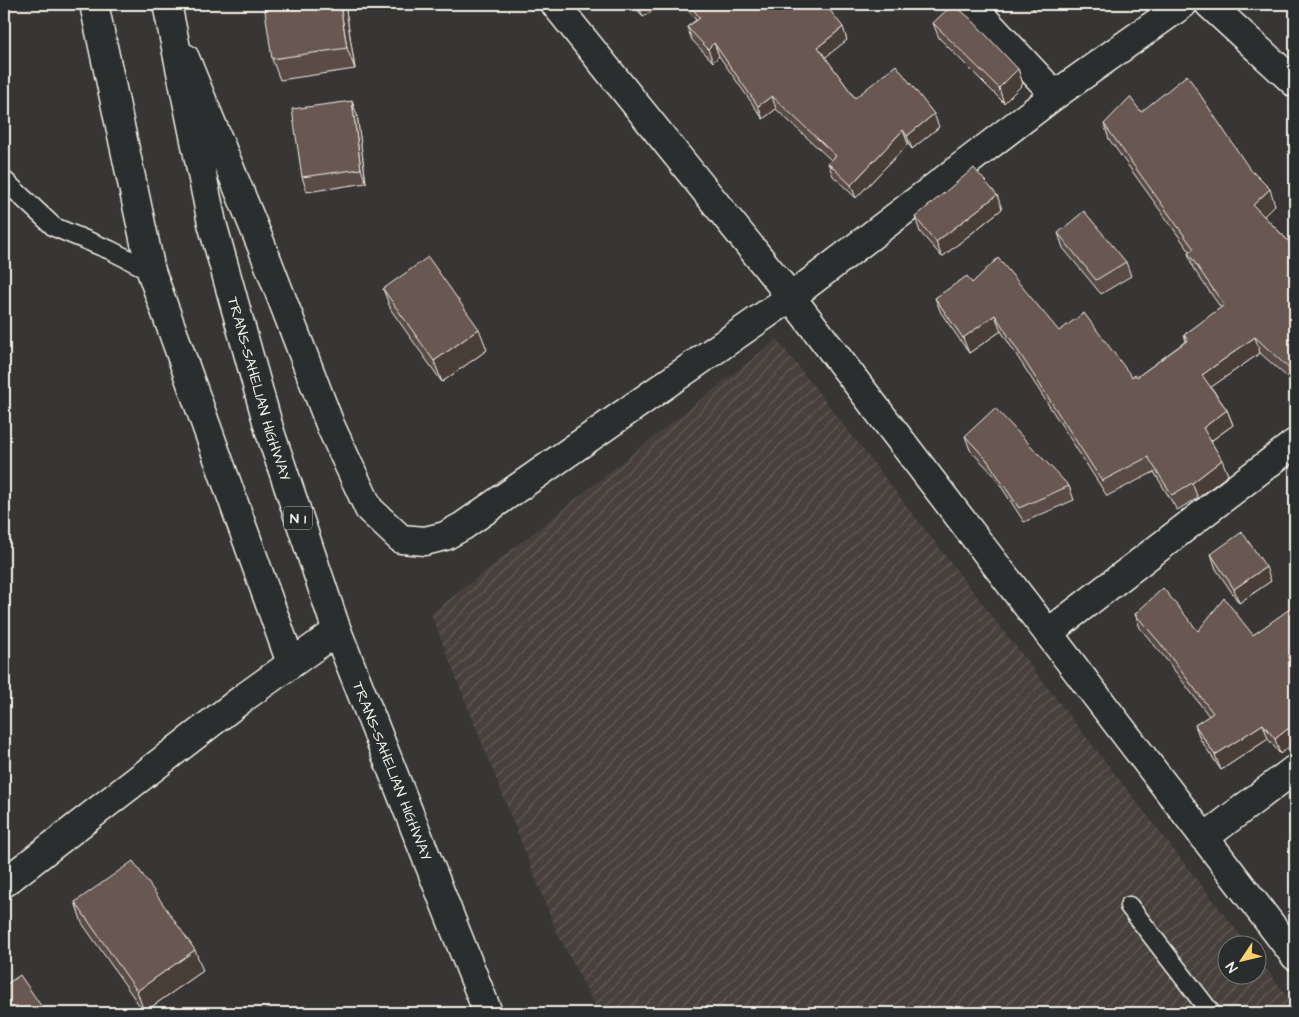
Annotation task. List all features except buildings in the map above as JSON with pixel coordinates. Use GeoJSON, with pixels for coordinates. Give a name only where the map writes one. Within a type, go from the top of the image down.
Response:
{"type":"FeatureCollection","features":[{"type":"Feature","properties":{"kind":"main road"},"geometry":{"type":"LineString","coordinates":[[94,4],[151,271],[291,663]]}},
{"type":"Feature","properties":{"kind":"main road"},"geometry":{"type":"LineString","coordinates":[[555,4],[791,297],[1295,956]]}},
{"type":"Feature","properties":{"kind":"main road"},"geometry":{"type":"LineString","coordinates":[[966,4],[987,22],[1055,95]]}},
{"type":"Feature","properties":{"kind":"main road"},"geometry":{"type":"LineString","coordinates":[[1209,4],[1294,78]]}},
{"type":"Feature","properties":{"kind":"main road"},"geometry":{"type":"LineString","coordinates":[[169,12],[331,427],[369,509],[401,539],[425,541],[445,536],[463,526],[791,297],[1173,6]]}},
{"type":"Feature","properties":{"kind":"main road","name":"TRANS-SAHELIAN HIGHWAY"},"geometry":{"type":"LineString","coordinates":[[169,12],[212,223],[270,432],[337,631],[488,1013]]}},
{"type":"Feature","properties":{"kind":"main road"},"geometry":{"type":"LineString","coordinates":[[1048,633],[1295,443]]}},
{"type":"Feature","properties":{"kind":"main road"},"geometry":{"type":"LineString","coordinates":[[4,883],[238,702],[337,631]]}},
{"type":"Feature","properties":{"kind":"main road"},"geometry":{"type":"LineString","coordinates":[[1204,838],[1295,769]]}},
{"type":"Feature","properties":{"kind":"lane"},"geometry":{"type":"LineString","coordinates":[[4,180],[54,227],[110,250],[151,271]]}},
{"type":"Feature","properties":{"kind":"lane"},"geometry":{"type":"LineString","coordinates":[[1129,906],[1211,1013]]}},
{"type":"Feature","properties":{"kind":"shaded area"},"geometry":{"type":"Polygon","coordinates":[[[777,339],[1239,934],[1216,934],[1216,984],[1266,984],[1266,969],[1295,1006],[1295,1013],[599,1013],[557,933],[431,614],[777,339]]]}}]}
